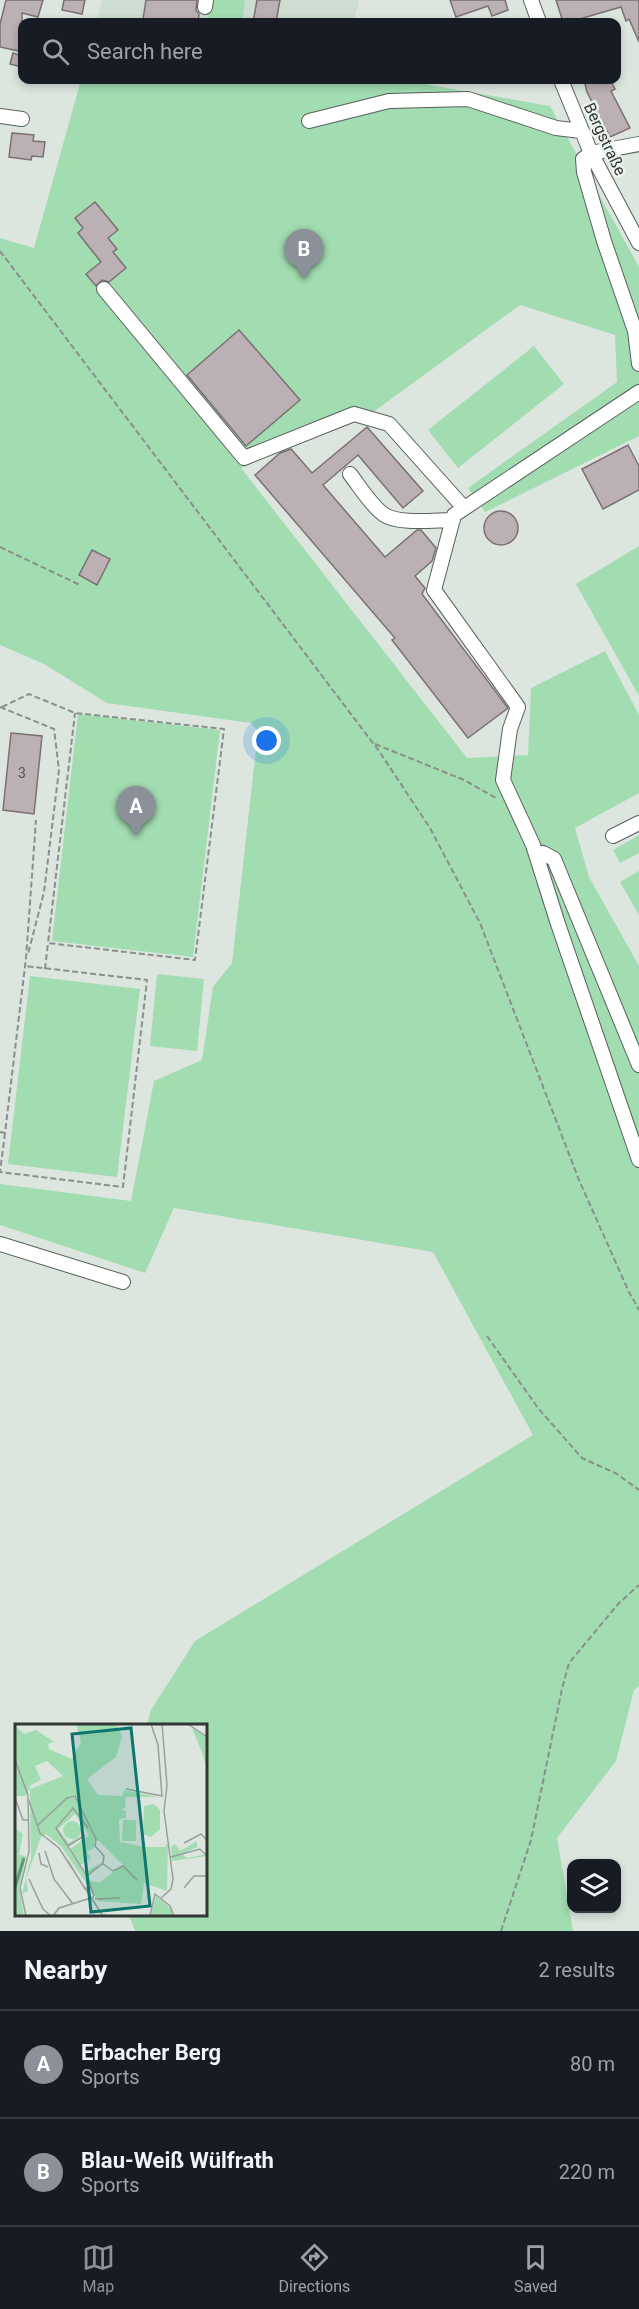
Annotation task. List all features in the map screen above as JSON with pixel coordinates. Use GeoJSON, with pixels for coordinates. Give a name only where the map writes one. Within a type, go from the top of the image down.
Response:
{"type":"FeatureCollection","features":[{"type":"Feature","properties":{"kind":"street"},"geometry":{"type":"LineString","coordinates":[[531,0],[538,18]]}},
{"type":"Feature","properties":{"kind":"street","name":"Bergstraße"},"geometry":{"type":"LineString","coordinates":[[563,84],[591,153],[639,243]]}},
{"type":"Feature","properties":{"kind":"street"},"geometry":{"type":"LineString","coordinates":[[309,122],[389,101],[468,99],[556,128],[581,131]]}},
{"type":"Feature","properties":{"kind":"street"},"geometry":{"type":"LineString","coordinates":[[0,116],[22,119]]}},
{"type":"Feature","properties":{"kind":"street"},"geometry":{"type":"LineString","coordinates":[[639,144],[591,153],[583,159],[584,172],[604,240],[635,331],[639,364]]}},
{"type":"Feature","properties":{"kind":"street"},"geometry":{"type":"LineString","coordinates":[[104,289],[244,458],[354,414],[388,424],[464,508]]}},
{"type":"Feature","properties":{"kind":"street"},"geometry":{"type":"LineString","coordinates":[[639,392],[454,515],[434,590],[518,707],[510,729],[503,780],[537,858],[639,1160]]}},
{"type":"Feature","properties":{"kind":"street"},"geometry":{"type":"LineString","coordinates":[[350,474],[382,513],[390,518],[453,520]]}},
{"type":"Feature","properties":{"kind":"street"},"geometry":{"type":"LineString","coordinates":[[613,836],[639,823]]}},
{"type":"Feature","properties":{"kind":"street"},"geometry":{"type":"LineString","coordinates":[[537,858],[543,853],[554,859],[639,1065]]}},
{"type":"Feature","properties":{"kind":"street"},"geometry":{"type":"LineString","coordinates":[[0,1244],[123,1282]]}},
{"type":"Feature","properties":{"kind":"path"},"geometry":{"type":"LineString","coordinates":[[0,251],[372,743],[430,828],[480,923],[579,1180],[639,1310]]}},
{"type":"Feature","properties":{"kind":"path"},"geometry":{"type":"LineString","coordinates":[[0,547],[80,585]]}},
{"type":"Feature","properties":{"kind":"path"},"geometry":{"type":"LineString","coordinates":[[1,707],[29,694],[75,713],[224,729],[195,960],[48,943]]}},
{"type":"Feature","properties":{"kind":"path"},"geometry":{"type":"LineString","coordinates":[[1,707],[54,729],[59,770],[44,892],[26,964]]}},
{"type":"Feature","properties":{"kind":"path"},"geometry":{"type":"LineString","coordinates":[[45,969],[75,713]]}},
{"type":"Feature","properties":{"kind":"path"},"geometry":{"type":"LineString","coordinates":[[372,743],[464,780],[517,811]]}},
{"type":"Feature","properties":{"kind":"path"},"geometry":{"type":"LineString","coordinates":[[26,964],[45,969],[147,980],[123,1187],[0,1172],[26,964],[36,819]]}},
{"type":"Feature","properties":{"kind":"path"},"geometry":{"type":"LineString","coordinates":[[0,1132],[5,1133]]}},
{"type":"Feature","properties":{"kind":"path"},"geometry":{"type":"LineString","coordinates":[[488,1336],[538,1408],[582,1458],[617,1474],[639,1490]]}},
{"type":"Feature","properties":{"kind":"path"},"geometry":{"type":"LineString","coordinates":[[501,1931],[531,1840],[569,1664],[619,1603],[639,1585]]}},
{"type":"Feature","properties":{"kind":"shaded area"},"geometry":{"type":"Polygon","coordinates":[[[102,0],[359,0],[355,18],[97,18],[102,0]]]}},
{"type":"Feature","properties":{"kind":"green space"},"geometry":{"type":"Polygon","coordinates":[[[211,0],[245,0],[243,18],[208,18],[211,0]]]}},
{"type":"Feature","properties":{"kind":"green space"},"geometry":{"type":"Polygon","coordinates":[[[80,84],[424,84],[550,106],[639,267],[639,436],[485,512],[468,488],[617,382],[615,335],[520,305],[376,410],[241,468],[467,758],[528,755],[531,688],[605,651],[639,715],[639,793],[575,828],[589,877],[639,966],[639,1686],[634,1690],[616,1761],[557,1838],[567,1896],[567,1913],[570,1913],[573,1931],[135,1931],[129,1916],[207,1916],[207,1724],[147,1724],[151,1710],[195,1641],[533,1435],[433,1252],[174,1208],[145,1273],[0,1225],[0,1184],[131,1201],[154,1081],[202,1060],[213,987],[232,963],[258,731],[251,723],[107,703],[44,664],[0,645],[0,238],[34,248],[80,84]]]}},
{"type":"Feature","properties":{"kind":"green space"},"geometry":{"type":"Polygon","coordinates":[[[534,346],[564,384],[458,468],[428,430],[534,346]]]}},
{"type":"Feature","properties":{"kind":"green space"},"geometry":{"type":"Polygon","coordinates":[[[639,546],[639,696],[576,584],[639,546]]]}},
{"type":"Feature","properties":{"kind":"green space"},"geometry":{"type":"Polygon","coordinates":[[[78,714],[220,730],[193,957],[52,941],[78,714]]]}},
{"type":"Feature","properties":{"kind":"green space"},"geometry":{"type":"Polygon","coordinates":[[[639,835],[639,853],[620,863],[613,850],[639,835]]]}},
{"type":"Feature","properties":{"kind":"green space"},"geometry":{"type":"Polygon","coordinates":[[[639,871],[639,915],[620,882],[639,871]]]}},
{"type":"Feature","properties":{"kind":"green space"},"geometry":{"type":"Polygon","coordinates":[[[157,974],[204,979],[197,1051],[150,1046],[157,974]]]}},
{"type":"Feature","properties":{"kind":"green space"},"geometry":{"type":"Polygon","coordinates":[[[30,976],[140,989],[117,1177],[8,1164],[30,976]]]}},
{"type":"Feature","properties":{"kind":"building"},"geometry":{"type":"Polygon","coordinates":[[[6,0],[43,0],[38,17],[22,13],[22,18],[18,18],[18,51],[0,47],[0,24],[6,0]]]}},
{"type":"Feature","properties":{"kind":"building"},"geometry":{"type":"Polygon","coordinates":[[[64,0],[85,0],[82,14],[62,10],[64,0]]]}},
{"type":"Feature","properties":{"kind":"building"},"geometry":{"type":"Polygon","coordinates":[[[146,0],[197,0],[196,10],[198,18],[143,18],[146,0]]]}},
{"type":"Feature","properties":{"kind":"building"},"geometry":{"type":"Polygon","coordinates":[[[257,0],[280,0],[277,18],[254,18],[257,0]]]}},
{"type":"Feature","properties":{"kind":"building"},"geometry":{"type":"Polygon","coordinates":[[[450,0],[505,0],[508,10],[492,16],[488,6],[456,17],[450,0]]]}},
{"type":"Feature","properties":{"kind":"building"},"geometry":{"type":"Polygon","coordinates":[[[556,0],[639,0],[639,42],[629,19],[626,21],[621,7],[583,18],[562,18],[556,0]]]}},
{"type":"Feature","properties":{"kind":"building"},"geometry":{"type":"Polygon","coordinates":[[[13,53],[18,55],[18,66],[10,64],[13,53]]]}},
{"type":"Feature","properties":{"kind":"building"},"geometry":{"type":"Polygon","coordinates":[[[585,84],[612,84],[615,89],[611,91],[630,128],[610,137],[585,84]]]}},
{"type":"Feature","properties":{"kind":"building"},"geometry":{"type":"Polygon","coordinates":[[[12,133],[34,135],[33,141],[45,142],[43,157],[32,156],[31,160],[9,157],[12,133]]]}},
{"type":"Feature","properties":{"kind":"building"},"geometry":{"type":"Polygon","coordinates":[[[95,202],[118,230],[108,238],[117,249],[113,252],[126,268],[109,282],[102,280],[96,286],[86,274],[101,262],[78,233],[83,228],[75,218],[95,202]]]}},
{"type":"Feature","properties":{"kind":"building"},"geometry":{"type":"Polygon","coordinates":[[[239,330],[300,400],[246,446],[187,375],[239,330]]]}},
{"type":"Feature","properties":{"kind":"building"},"geometry":{"type":"Polygon","coordinates":[[[367,427],[423,491],[403,508],[358,455],[323,485],[385,557],[417,530],[421,530],[436,548],[432,561],[415,576],[425,588],[422,594],[508,708],[468,738],[392,640],[395,638],[255,475],[280,453],[291,449],[312,473],[367,427]]]}},
{"type":"Feature","properties":{"kind":"building"},"geometry":{"type":"Polygon","coordinates":[[[628,445],[639,466],[639,490],[603,509],[582,469],[628,445]]]}},
{"type":"Feature","properties":{"kind":"building"},"geometry":{"type":"Polygon","coordinates":[[[501,511],[513,516],[518,528],[513,540],[501,545],[489,540],[484,528],[489,516],[501,511]]]}},
{"type":"Feature","properties":{"kind":"building"},"geometry":{"type":"Polygon","coordinates":[[[92,550],[110,559],[97,585],[79,575],[92,550]]]}},
{"type":"Feature","properties":{"kind":"building"},"geometry":{"type":"Polygon","coordinates":[[[11,733],[42,736],[34,814],[3,810],[11,733]]]}},
{"type":"Feature","properties":{"kind":"place","name":"Blau-Weiß Wülfrath"},"geometry":{"type":"Point","coordinates":[304,279]}},
{"type":"Feature","properties":{"kind":"place","name":"Erbacher Berg"},"geometry":{"type":"Point","coordinates":[136,836]}}]}
